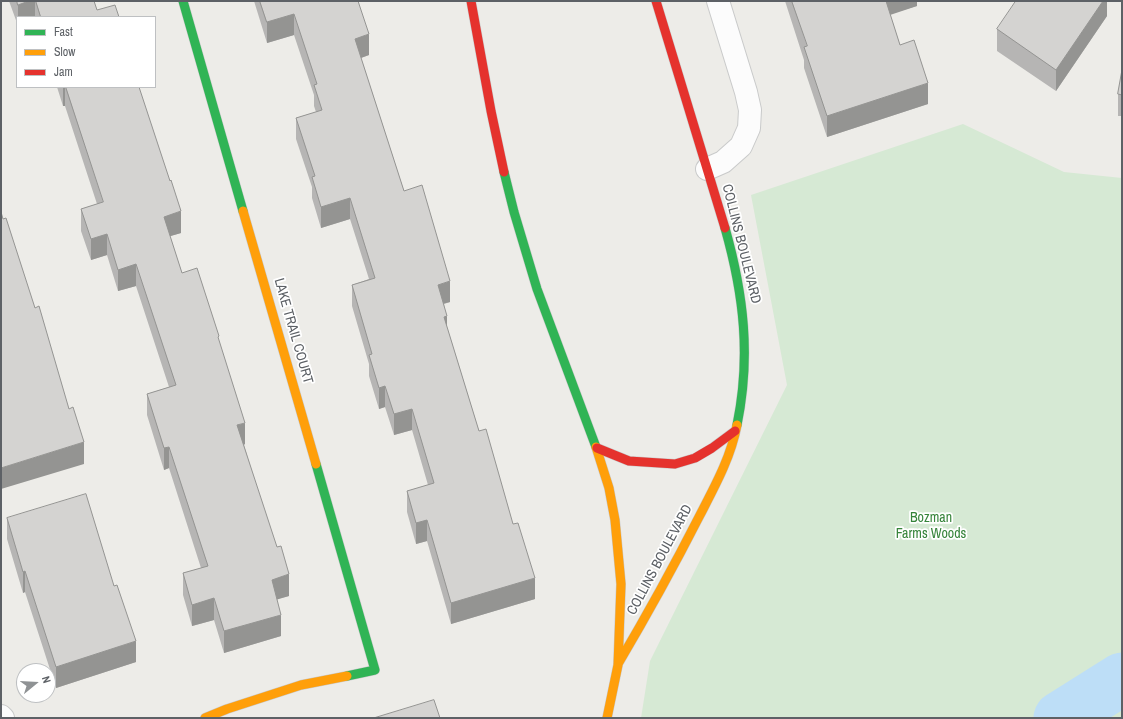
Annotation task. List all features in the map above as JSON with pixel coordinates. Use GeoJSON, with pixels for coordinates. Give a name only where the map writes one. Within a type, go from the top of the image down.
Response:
{"type":"FeatureCollection","features":[{"type":"Feature","properties":{"kind":"street","name":"LAKE TRAIL COURT"},"geometry":{"type":"LineString","coordinates":[[183,1],[375,670],[301,685],[227,709],[205,718]]}},
{"type":"Feature","properties":{"kind":"street","name":"COLLINS BOULEVARD"},"geometry":{"type":"LineString","coordinates":[[471,1],[491,111],[514,212],[538,288],[597,448],[609,488],[614,514],[621,584],[618,665],[607,718]]}},
{"type":"Feature","properties":{"kind":"street","name":"COLLINS BOULEVARD"},"geometry":{"type":"LineString","coordinates":[[618,665],[648,615],[691,535],[724,466],[735,431],[741,398],[745,328],[740,289],[707,169],[656,1]]}},
{"type":"Feature","properties":{"kind":"street"},"geometry":{"type":"LineString","coordinates":[[707,169],[723,162],[741,146],[749,128],[750,110],[746,92],[718,1]]}},
{"type":"Feature","properties":{"kind":"street"},"geometry":{"type":"LineString","coordinates":[[597,448],[629,460],[649,464],[675,464],[695,458],[712,448],[735,431]]}},
{"type":"Feature","properties":{"kind":"green space","name":"Bozman Farms Woods"},"geometry":{"type":"Polygon","coordinates":[[[963,124],[1064,172],[1122,178],[1122,718],[641,718],[650,661],[787,385],[751,195],[963,124]]]}},
{"type":"Feature","properties":{"kind":"building"},"geometry":{"type":"Polygon","coordinates":[[[17,1],[29,1],[18,5],[17,1]]]}},
{"type":"Feature","properties":{"kind":"building"},"geometry":{"type":"Polygon","coordinates":[[[36,1],[94,1],[97,10],[115,5],[119,16],[41,16],[36,1]]]}},
{"type":"Feature","properties":{"kind":"building"},"geometry":{"type":"Polygon","coordinates":[[[260,1],[358,1],[369,34],[355,39],[404,191],[422,185],[450,281],[438,285],[447,316],[444,317],[479,431],[486,429],[513,524],[518,523],[535,578],[451,603],[427,520],[416,523],[407,491],[434,483],[412,409],[394,414],[385,386],[379,388],[369,355],[372,354],[352,285],[375,278],[350,198],[321,207],[312,177],[315,176],[296,118],[322,110],[314,85],[317,84],[294,14],[267,22],[260,1]]]}},
{"type":"Feature","properties":{"kind":"building"},"geometry":{"type":"Polygon","coordinates":[[[792,1],[886,1],[900,45],[914,40],[928,83],[827,116],[804,47],[807,46],[792,1]]]}},
{"type":"Feature","properties":{"kind":"building"},"geometry":{"type":"Polygon","coordinates":[[[1016,1],[1103,1],[1056,70],[997,29],[1016,1]]]}},
{"type":"Feature","properties":{"kind":"building"},"geometry":{"type":"Polygon","coordinates":[[[1122,70],[1122,95],[1118,94],[1122,70]]]}},
{"type":"Feature","properties":{"kind":"building"},"geometry":{"type":"Polygon","coordinates":[[[66,88],[139,88],[181,211],[164,217],[182,273],[197,268],[245,423],[237,425],[277,547],[281,546],[289,574],[272,580],[281,615],[224,631],[214,598],[192,605],[183,573],[208,566],[169,447],[164,448],[147,394],[176,385],[136,264],[118,270],[107,234],[91,239],[81,209],[103,202],[66,88]]]}},
{"type":"Feature","properties":{"kind":"building"},"geometry":{"type":"Polygon","coordinates":[[[1,212],[3,219],[6,218],[35,308],[39,306],[69,409],[73,407],[84,442],[1,468],[1,212]]]}},
{"type":"Feature","properties":{"kind":"building"},"geometry":{"type":"Polygon","coordinates":[[[86,494],[114,586],[117,585],[136,641],[56,667],[56,663],[55,663],[25,571],[23,572],[7,518],[86,494]]]}},
{"type":"Feature","properties":{"kind":"building"},"geometry":{"type":"Polygon","coordinates":[[[434,700],[440,718],[374,718],[434,700]]]}},
{"type":"Feature","properties":{"kind":"waterway"},"geometry":{"type":"LineString","coordinates":[[1060,718],[1122,679]]}},
{"type":"Feature","properties":{"kind":"traffic: fast"},"geometry":{"type":"LineString","coordinates":[[183,1],[243,211]]}},
{"type":"Feature","properties":{"kind":"traffic: fast"},"geometry":{"type":"LineString","coordinates":[[504,172],[514,212],[537,289],[596,447]]}},
{"type":"Feature","properties":{"kind":"traffic: fast"},"geometry":{"type":"LineString","coordinates":[[725,228],[737,277],[743,326],[744,375],[737,425]]}},
{"type":"Feature","properties":{"kind":"traffic: fast"},"geometry":{"type":"LineString","coordinates":[[316,464],[375,670],[347,676]]}},
{"type":"Feature","properties":{"kind":"traffic: slow"},"geometry":{"type":"LineString","coordinates":[[243,211],[316,464]]}},
{"type":"Feature","properties":{"kind":"traffic: slow"},"geometry":{"type":"LineString","coordinates":[[618,664],[680,553],[722,471],[731,448],[737,425]]}},
{"type":"Feature","properties":{"kind":"traffic: slow"},"geometry":{"type":"LineString","coordinates":[[596,447],[609,488],[615,520],[621,584],[618,665],[607,718]]}},
{"type":"Feature","properties":{"kind":"traffic: slow"},"geometry":{"type":"LineString","coordinates":[[205,718],[227,709],[301,685],[347,676]]}},
{"type":"Feature","properties":{"kind":"traffic: jam"},"geometry":{"type":"LineString","coordinates":[[471,1],[491,111],[504,172]]}},
{"type":"Feature","properties":{"kind":"traffic: jam"},"geometry":{"type":"LineString","coordinates":[[656,1],[725,228]]}},
{"type":"Feature","properties":{"kind":"traffic: jam"},"geometry":{"type":"LineString","coordinates":[[597,448],[629,461],[675,464],[695,458],[712,448],[735,431]]}}]}
